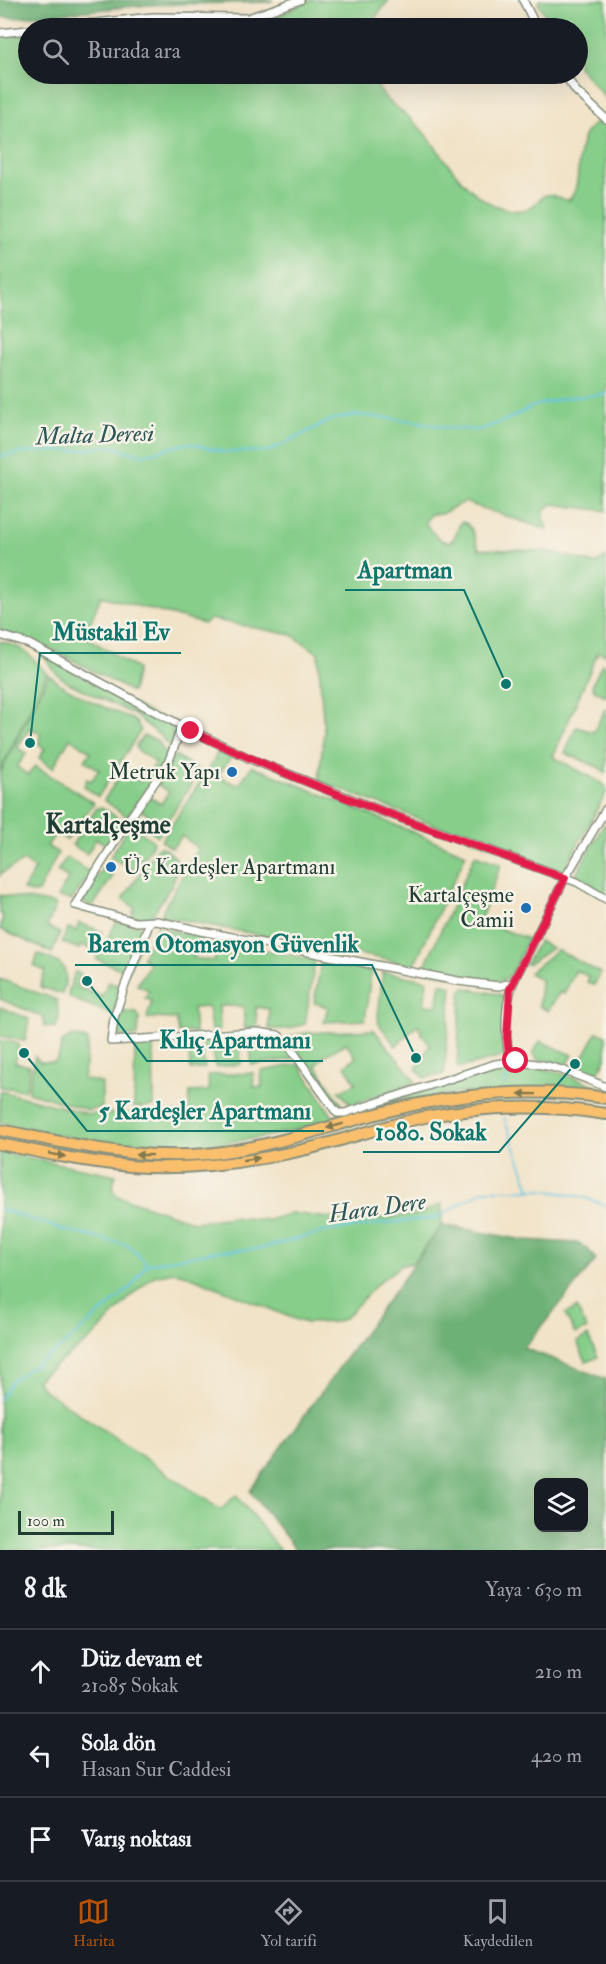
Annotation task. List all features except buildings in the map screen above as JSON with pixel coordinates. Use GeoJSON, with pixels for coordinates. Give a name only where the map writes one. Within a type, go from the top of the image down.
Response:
{"type":"FeatureCollection","features":[{"type":"Feature","properties":{"kind":"highway"},"geometry":{"type":"LineString","coordinates":[[0,1130],[131,1155],[176,1155],[228,1152],[277,1142],[385,1111],[454,1098],[513,1094],[588,1095],[606,1098]]}},
{"type":"Feature","properties":{"kind":"highway"},"geometry":{"type":"LineString","coordinates":[[0,1144],[54,1155],[133,1166],[218,1164],[285,1154],[426,1117],[488,1109],[555,1108],[606,1114]]}},
{"type":"Feature","properties":{"kind":"street"},"geometry":{"type":"LineString","coordinates":[[143,18],[248,18],[300,0]]}},
{"type":"Feature","properties":{"kind":"street"},"geometry":{"type":"LineString","coordinates":[[523,0],[532,18]]}},
{"type":"Feature","properties":{"kind":"street"},"geometry":{"type":"LineString","coordinates":[[0,33],[18,31]]}},
{"type":"Feature","properties":{"kind":"street"},"geometry":{"type":"LineString","coordinates":[[571,84],[606,119]]}},
{"type":"Feature","properties":{"kind":"street"},"geometry":{"type":"LineString","coordinates":[[0,635],[29,644],[182,726],[275,769],[384,812],[577,882],[606,899]]}},
{"type":"Feature","properties":{"kind":"street"},"geometry":{"type":"LineString","coordinates":[[182,726],[168,764],[128,821],[75,905],[136,922],[164,922],[201,932],[458,981],[493,985],[513,983]]}},
{"type":"Feature","properties":{"kind":"street"},"geometry":{"type":"LineString","coordinates":[[510,1062],[507,1037],[509,995],[513,983],[565,878],[606,809]]}},
{"type":"Feature","properties":{"kind":"street"},"geometry":{"type":"LineString","coordinates":[[150,922],[114,1018],[111,1041],[256,1032],[274,1034],[282,1037],[334,1111],[345,1113],[450,1078],[510,1062],[537,1063],[561,1069],[606,1087]]}},
{"type":"Feature","properties":{"kind":"street"},"geometry":{"type":"LineString","coordinates":[[493,985],[509,995]]}},
{"type":"Feature","properties":{"kind":"green space"},"geometry":{"type":"Polygon","coordinates":[[[0,0],[273,0],[269,2],[147,5],[15,18],[0,17],[0,0]]]}},
{"type":"Feature","properties":{"kind":"green space"},"geometry":{"type":"Polygon","coordinates":[[[311,0],[389,0],[375,18],[274,18],[311,0]]]}},
{"type":"Feature","properties":{"kind":"green space"},"geometry":{"type":"Polygon","coordinates":[[[540,0],[606,0],[606,99],[588,78],[588,18],[547,18],[538,3],[540,0]]]}},
{"type":"Feature","properties":{"kind":"green space"},"geometry":{"type":"Polygon","coordinates":[[[18,35],[18,84],[376,84],[384,96],[425,133],[465,184],[491,204],[510,210],[518,211],[529,208],[545,195],[569,200],[577,182],[583,138],[598,122],[606,128],[606,511],[553,504],[544,510],[544,520],[548,530],[464,502],[441,514],[431,514],[425,522],[437,537],[445,542],[455,537],[461,522],[466,523],[472,530],[479,549],[548,551],[592,563],[597,563],[606,557],[606,655],[598,652],[553,757],[602,783],[606,787],[606,793],[562,873],[319,781],[324,730],[318,653],[292,635],[210,619],[204,624],[101,596],[85,636],[137,669],[132,692],[58,652],[0,631],[0,37],[18,35]]]}},
{"type":"Feature","properties":{"kind":"green space"},"geometry":{"type":"Polygon","coordinates":[[[0,641],[27,653],[47,674],[0,771],[0,641]]]}},
{"type":"Feature","properties":{"kind":"green space"},"geometry":{"type":"Polygon","coordinates":[[[42,654],[179,729],[170,747],[133,714],[67,682],[56,673],[42,654]]]}},
{"type":"Feature","properties":{"kind":"green space"},"geometry":{"type":"Polygon","coordinates":[[[602,664],[606,666],[606,696],[594,690],[592,685],[602,664]]]}},
{"type":"Feature","properties":{"kind":"green space"},"geometry":{"type":"Polygon","coordinates":[[[49,675],[78,694],[130,718],[141,730],[98,797],[84,786],[87,779],[91,781],[99,770],[85,760],[91,752],[70,738],[53,768],[39,758],[45,749],[39,745],[40,733],[30,728],[17,747],[26,754],[17,767],[28,775],[35,766],[94,803],[67,840],[56,833],[47,846],[58,853],[38,892],[32,893],[23,890],[35,869],[24,861],[3,872],[0,876],[0,773],[49,675]]]}},
{"type":"Feature","properties":{"kind":"green space"},"geometry":{"type":"Polygon","coordinates":[[[606,707],[606,773],[598,767],[565,753],[576,727],[594,732],[606,707]]]}},
{"type":"Feature","properties":{"kind":"green space"},"geometry":{"type":"Polygon","coordinates":[[[143,736],[156,740],[167,755],[164,764],[127,817],[104,800],[123,770],[141,782],[156,763],[137,750],[136,746],[143,736]]]}},
{"type":"Feature","properties":{"kind":"green space"},"geometry":{"type":"Polygon","coordinates":[[[219,747],[233,755],[218,775],[229,782],[239,785],[252,766],[466,854],[414,965],[161,916],[198,848],[182,836],[172,848],[161,841],[214,761],[219,747]]]}},
{"type":"Feature","properties":{"kind":"green space"},"geometry":{"type":"Polygon","coordinates":[[[175,755],[200,771],[158,836],[143,826],[150,816],[139,809],[148,796],[161,804],[169,792],[157,784],[175,755]]]}},
{"type":"Feature","properties":{"kind":"green space"},"geometry":{"type":"Polygon","coordinates":[[[101,807],[121,820],[121,825],[107,845],[96,839],[87,854],[72,845],[97,808],[101,807]]]}},
{"type":"Feature","properties":{"kind":"green space"},"geometry":{"type":"Polygon","coordinates":[[[604,824],[606,825],[606,897],[590,883],[575,876],[604,824]]]}},
{"type":"Feature","properties":{"kind":"green space"},"geometry":{"type":"Polygon","coordinates":[[[129,826],[133,826],[153,841],[135,871],[110,857],[129,826]]]}},
{"type":"Feature","properties":{"kind":"green space"},"geometry":{"type":"Polygon","coordinates":[[[161,847],[176,859],[176,873],[173,881],[149,919],[131,917],[135,908],[123,899],[157,848],[161,847]]]}},
{"type":"Feature","properties":{"kind":"green space"},"geometry":{"type":"Polygon","coordinates":[[[475,855],[501,864],[480,921],[528,939],[513,970],[508,977],[502,980],[481,981],[423,970],[475,855]]]}},
{"type":"Feature","properties":{"kind":"green space"},"geometry":{"type":"Polygon","coordinates":[[[67,857],[90,873],[72,900],[57,897],[69,878],[57,871],[67,857]]]}},
{"type":"Feature","properties":{"kind":"green space"},"geometry":{"type":"Polygon","coordinates":[[[102,869],[113,876],[93,906],[79,902],[102,869]]]}},
{"type":"Feature","properties":{"kind":"green space"},"geometry":{"type":"Polygon","coordinates":[[[0,895],[56,904],[47,927],[60,933],[52,953],[0,929],[3,915],[0,914],[0,895]]]}},
{"type":"Feature","properties":{"kind":"green space"},"geometry":{"type":"Polygon","coordinates":[[[117,921],[144,927],[139,947],[128,972],[96,959],[117,921]]]}},
{"type":"Feature","properties":{"kind":"green space"},"geometry":{"type":"Polygon","coordinates":[[[79,923],[102,932],[95,950],[81,945],[79,949],[62,942],[68,928],[76,931],[79,923]]]}},
{"type":"Feature","properties":{"kind":"green space"},"geometry":{"type":"Polygon","coordinates":[[[156,927],[201,937],[193,958],[214,961],[218,940],[315,960],[305,1024],[287,1029],[269,1029],[269,1009],[256,1007],[257,1027],[245,1029],[243,1006],[219,1006],[220,1030],[211,1030],[208,1007],[193,1008],[195,1032],[179,1033],[176,1019],[147,1018],[152,1001],[145,998],[149,990],[137,985],[150,963],[142,958],[156,927]]]}},
{"type":"Feature","properties":{"kind":"green space"},"geometry":{"type":"Polygon","coordinates":[[[539,941],[552,948],[526,964],[539,941]]]}},
{"type":"Feature","properties":{"kind":"green space"},"geometry":{"type":"Polygon","coordinates":[[[557,950],[601,973],[594,985],[587,982],[589,977],[576,970],[564,994],[560,992],[548,1011],[539,1006],[541,980],[529,973],[557,950]]]}},
{"type":"Feature","properties":{"kind":"green space"},"geometry":{"type":"Polygon","coordinates":[[[38,954],[63,967],[66,978],[62,994],[40,987],[45,971],[34,966],[38,954]]]}},
{"type":"Feature","properties":{"kind":"green space"},"geometry":{"type":"Polygon","coordinates":[[[321,962],[371,971],[365,1020],[324,1022],[328,1007],[314,1003],[321,962]]]}},
{"type":"Feature","properties":{"kind":"green space"},"geometry":{"type":"Polygon","coordinates":[[[75,972],[81,973],[76,986],[102,997],[108,982],[122,987],[113,1015],[70,998],[68,993],[75,972]]]}},
{"type":"Feature","properties":{"kind":"green space"},"geometry":{"type":"Polygon","coordinates":[[[383,972],[427,980],[424,1005],[437,1006],[441,983],[452,986],[444,1074],[425,1078],[416,1069],[430,1045],[418,1025],[396,1046],[379,1024],[383,972]]]}},
{"type":"Feature","properties":{"kind":"green space"},"geometry":{"type":"Polygon","coordinates":[[[0,979],[57,1000],[59,1018],[56,1028],[44,1026],[43,1017],[0,999],[0,979]]]}},
{"type":"Feature","properties":{"kind":"green space"},"geometry":{"type":"Polygon","coordinates":[[[464,988],[499,994],[506,998],[505,1051],[502,1057],[459,1068],[457,1066],[461,993],[464,988]]]}},
{"type":"Feature","properties":{"kind":"green space"},"geometry":{"type":"Polygon","coordinates":[[[0,1007],[29,1019],[25,1041],[0,1036],[0,1007]]]}},
{"type":"Feature","properties":{"kind":"green space"},"geometry":{"type":"Polygon","coordinates":[[[119,1011],[137,1013],[138,1036],[114,1034],[119,1011]]]}},
{"type":"Feature","properties":{"kind":"green space"},"geometry":{"type":"Polygon","coordinates":[[[374,1030],[414,1079],[414,1083],[351,1105],[339,1091],[356,1083],[345,1066],[356,1057],[346,1043],[322,1057],[316,1066],[344,1108],[340,1109],[329,1099],[288,1037],[306,1033],[374,1030]]]}},
{"type":"Feature","properties":{"kind":"green space"},"geometry":{"type":"Polygon","coordinates":[[[597,1032],[606,1036],[606,1059],[595,1077],[577,1069],[597,1032]]]}},
{"type":"Feature","properties":{"kind":"green space"},"geometry":{"type":"Polygon","coordinates":[[[265,1035],[274,1037],[288,1048],[294,1055],[293,1059],[252,1065],[250,1047],[240,1048],[241,1064],[215,1067],[212,1052],[204,1052],[203,1040],[265,1035]]]}},
{"type":"Feature","properties":{"kind":"green space"},"geometry":{"type":"Polygon","coordinates":[[[72,1036],[88,1040],[83,1079],[102,1083],[102,1108],[88,1110],[28,1092],[35,1056],[40,1062],[54,1062],[58,1058],[62,1042],[72,1036]]]}},
{"type":"Feature","properties":{"kind":"green space"},"geometry":{"type":"Polygon","coordinates":[[[0,1040],[19,1044],[15,1063],[30,1066],[27,1086],[24,1090],[0,1087],[0,1040]]]}},
{"type":"Feature","properties":{"kind":"green space"},"geometry":{"type":"Polygon","coordinates":[[[191,1041],[193,1054],[202,1053],[205,1068],[191,1070],[187,1042],[191,1041]]]}},
{"type":"Feature","properties":{"kind":"green space"},"geometry":{"type":"Polygon","coordinates":[[[540,1041],[573,1055],[567,1065],[538,1060],[533,1054],[540,1041]]]}},
{"type":"Feature","properties":{"kind":"green space"},"geometry":{"type":"Polygon","coordinates":[[[135,1043],[153,1043],[154,1106],[134,1108],[135,1043]]]}},
{"type":"Feature","properties":{"kind":"green space"},"geometry":{"type":"Polygon","coordinates":[[[299,1064],[335,1120],[275,1135],[183,1146],[121,1145],[0,1123],[0,1091],[88,1114],[183,1112],[189,1108],[190,1092],[209,1091],[208,1075],[253,1073],[254,1087],[262,1087],[261,1071],[299,1064]]]}},
{"type":"Feature","properties":{"kind":"green space"},"geometry":{"type":"Polygon","coordinates":[[[509,1065],[535,1067],[582,1080],[606,1090],[606,1095],[455,1093],[375,1109],[373,1106],[509,1065]]]}},
{"type":"Feature","properties":{"kind":"green space"},"geometry":{"type":"Polygon","coordinates":[[[0,1152],[116,1175],[112,1189],[117,1196],[194,1222],[231,1217],[269,1220],[291,1213],[342,1220],[382,1218],[419,1214],[442,1204],[442,1225],[412,1263],[402,1265],[379,1282],[345,1318],[336,1322],[306,1323],[174,1272],[154,1276],[133,1294],[92,1338],[36,1380],[43,1389],[221,1510],[236,1495],[280,1550],[0,1550],[0,1152]]]}},
{"type":"Feature","properties":{"kind":"green space"},"geometry":{"type":"Polygon","coordinates":[[[442,1225],[524,1240],[577,1243],[588,1249],[596,1260],[524,1348],[606,1379],[606,1550],[296,1550],[250,1491],[442,1225]]]}},
{"type":"Feature","properties":{"kind":"green space"},"geometry":{"type":"Polygon","coordinates":[[[577,1308],[587,1329],[575,1334],[565,1314],[577,1308]]]}},
{"type":"Feature","properties":{"kind":"green space"},"geometry":{"type":"Polygon","coordinates":[[[588,1336],[598,1357],[586,1362],[577,1342],[588,1336]]]}},
{"type":"Feature","properties":{"kind":"waterway","name":"Malta Deresi"},"geometry":{"type":"LineString","coordinates":[[0,456],[109,446],[143,455],[189,443],[224,452],[269,451],[333,419],[358,415],[478,430],[502,422],[534,406],[564,398],[606,394]]}},
{"type":"Feature","properties":{"kind":"waterway"},"geometry":{"type":"LineString","coordinates":[[503,1086],[512,1067]]}},
{"type":"Feature","properties":{"kind":"waterway"},"geometry":{"type":"LineString","coordinates":[[504,1118],[530,1189]]}},
{"type":"Feature","properties":{"kind":"waterway","name":"Hara Dere"},"geometry":{"type":"LineString","coordinates":[[0,1399],[12,1380],[63,1346],[131,1287],[147,1264],[217,1251],[259,1249],[323,1232],[436,1218],[484,1190],[544,1190],[586,1198],[606,1206]]}},
{"type":"Feature","properties":{"kind":"waterway","name":"Hara Dere"},"geometry":{"type":"LineString","coordinates":[[0,1209],[64,1230],[127,1245],[147,1263]]}},
{"type":"Feature","properties":{"kind":"place","name":"Apartman"},"geometry":{"type":"Point","coordinates":[506,684]}},
{"type":"Feature","properties":{"kind":"place","name":"Müstakil Ev"},"geometry":{"type":"Point","coordinates":[30,743]}},
{"type":"Feature","properties":{"kind":"place","name":"Metruk Yapı"},"geometry":{"type":"Point","coordinates":[232,772]}},
{"type":"Feature","properties":{"kind":"place","name":"Üç Kardeşler Apartmanı"},"geometry":{"type":"Point","coordinates":[111,867]}},
{"type":"Feature","properties":{"kind":"place","name":"Kartalçeşme Camii"},"geometry":{"type":"Point","coordinates":[526,908]}},
{"type":"Feature","properties":{"kind":"place","name":"Kılıç Apartmanı"},"geometry":{"type":"Point","coordinates":[87,981]}},
{"type":"Feature","properties":{"kind":"place","name":"5 Kardeşler Apartmanı"},"geometry":{"type":"Point","coordinates":[24,1053]}},
{"type":"Feature","properties":{"kind":"place","name":"Barem Otomasyon Güvenlik"},"geometry":{"type":"Point","coordinates":[416,1058]}},
{"type":"Feature","properties":{"kind":"place","name":"1080. Sokak"},"geometry":{"type":"Point","coordinates":[575,1064]}},
{"type":"Feature","properties":{"kind":"district","name":"Kartalçeşme"},"geometry":{"type":"Point","coordinates":[108,825]}},
{"type":"Feature","properties":{"kind":"route"},"geometry":{"type":"LineString","coordinates":[[191,731],[253,760],[384,812],[565,878],[510,989],[508,1050],[510,1062],[516,1061]]}}]}
